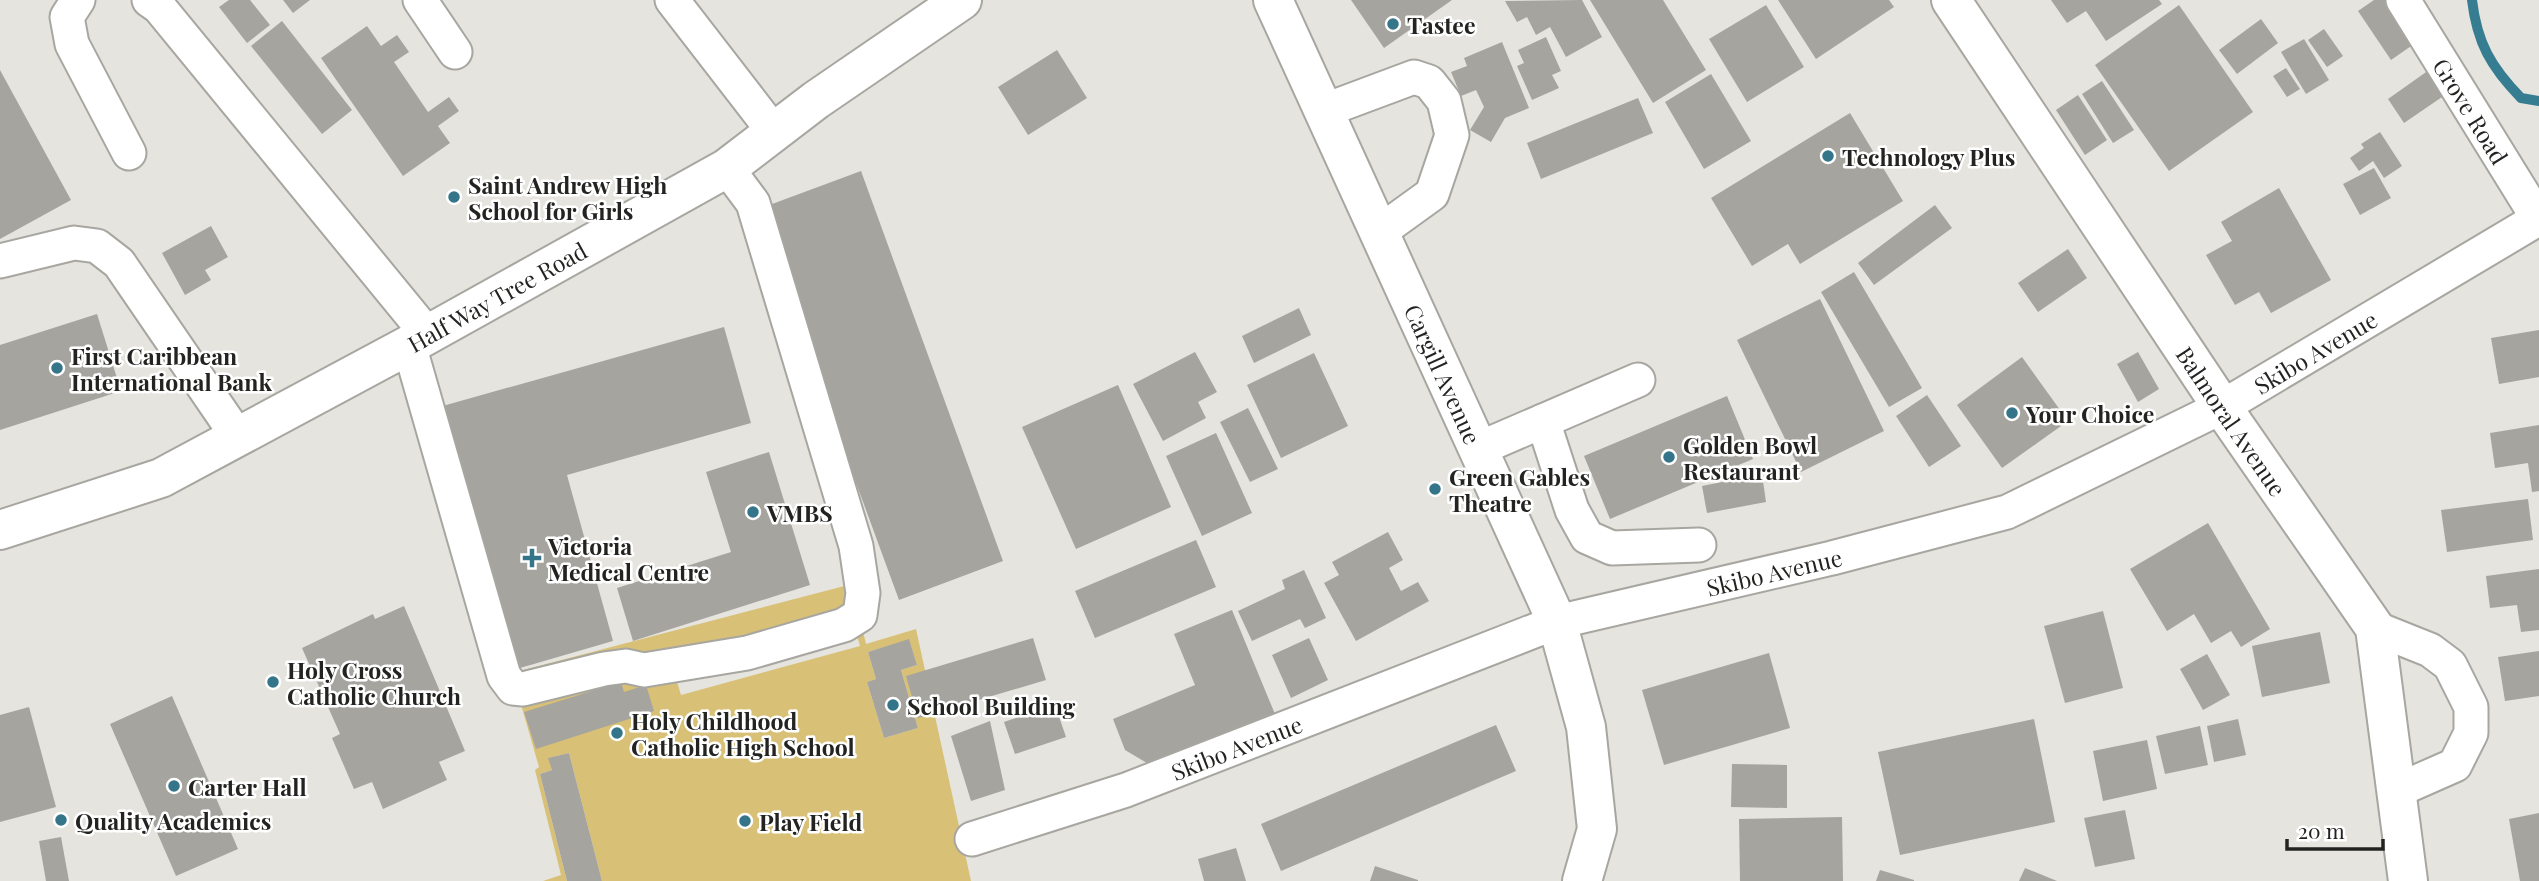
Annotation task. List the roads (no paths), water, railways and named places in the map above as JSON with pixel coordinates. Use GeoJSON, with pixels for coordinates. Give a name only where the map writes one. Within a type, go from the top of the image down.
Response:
{"type":"FeatureCollection","features":[{"type":"Feature","properties":{"kind":"main road","name":"Half Way Tree Road"},"geometry":{"type":"LineString","coordinates":[[0,530],[161,478],[419,340],[727,168],[962,0]]}},
{"type":"Feature","properties":{"kind":"main road","name":"Cargill Avenue"},"geometry":{"type":"LineString","coordinates":[[1273,0],[1557,621],[1586,727],[1597,829],[1582,881]]}},
{"type":"Feature","properties":{"kind":"main road","name":"Balmoral Avenue"},"geometry":{"type":"LineString","coordinates":[[1951,0],[2222,407],[2375,628],[2408,881]]}},
{"type":"Feature","properties":{"kind":"street"},"geometry":{"type":"LineString","coordinates":[[78,0],[66,17],[72,44],[129,153]]}},
{"type":"Feature","properties":{"kind":"street"},"geometry":{"type":"LineString","coordinates":[[149,0],[159,7],[419,340],[504,676],[513,688],[523,689],[604,669],[626,666],[644,670],[747,653],[844,625],[860,615],[863,593],[856,547],[753,203],[727,168]]}},
{"type":"Feature","properties":{"kind":"street"},"geometry":{"type":"LineString","coordinates":[[420,0],[454,52]]}},
{"type":"Feature","properties":{"kind":"street"},"geometry":{"type":"LineString","coordinates":[[672,0],[774,132]]}},
{"type":"Feature","properties":{"kind":"street","name":"Grove Road"},"geometry":{"type":"LineString","coordinates":[[2403,0],[2539,219]]}},
{"type":"Feature","properties":{"kind":"street"},"geometry":{"type":"LineString","coordinates":[[1323,111],[1414,77],[1429,82],[1444,101],[1452,135],[1432,194],[1378,233]]}},
{"type":"Feature","properties":{"kind":"street","name":"Skibo Avenue"},"geometry":{"type":"LineString","coordinates":[[972,839],[1126,790],[1557,621],[1832,558],[2007,512],[2222,407],[2539,219]]}},
{"type":"Feature","properties":{"kind":"street"},"geometry":{"type":"LineString","coordinates":[[0,261],[74,243],[97,246],[119,263],[238,437]]}},
{"type":"Feature","properties":{"kind":"street"},"geometry":{"type":"LineString","coordinates":[[1478,449],[1638,380]]}},
{"type":"Feature","properties":{"kind":"street"},"geometry":{"type":"LineString","coordinates":[[1543,421],[1572,510],[1587,537],[1612,548],[1699,545]]}},
{"type":"Feature","properties":{"kind":"street"},"geometry":{"type":"LineString","coordinates":[[2375,628],[2430,649],[2451,665],[2470,707],[2471,733],[2455,765],[2396,791]]}},
{"type":"Feature","properties":{"kind":"waterway"},"geometry":{"type":"LineString","coordinates":[[2472,0],[2482,42],[2501,76],[2521,98],[2539,101]]}},
{"type":"Feature","properties":{"kind":"place","name":"Tastee"},"geometry":{"type":"Point","coordinates":[1393,24]}},
{"type":"Feature","properties":{"kind":"place","name":"Technology Plus"},"geometry":{"type":"Point","coordinates":[1828,156]}},
{"type":"Feature","properties":{"kind":"place","name":"Saint Andrew High School for Girls"},"geometry":{"type":"Point","coordinates":[454,197]}},
{"type":"Feature","properties":{"kind":"place","name":"First Caribbean International Bank"},"geometry":{"type":"Point","coordinates":[57,368]}},
{"type":"Feature","properties":{"kind":"place","name":"Your Choice"},"geometry":{"type":"Point","coordinates":[2012,413]}},
{"type":"Feature","properties":{"kind":"place","name":"Golden Bowl Restaurant"},"geometry":{"type":"Point","coordinates":[1669,457]}},
{"type":"Feature","properties":{"kind":"place","name":"Green Gables Theatre"},"geometry":{"type":"Point","coordinates":[1435,489]}},
{"type":"Feature","properties":{"kind":"place","name":"VMBS"},"geometry":{"type":"Point","coordinates":[753,512]}},
{"type":"Feature","properties":{"kind":"place","name":"Victoria Medical Centre"},"geometry":{"type":"Point","coordinates":[532,558]}},
{"type":"Feature","properties":{"kind":"place","name":"Holy Cross Catholic Church"},"geometry":{"type":"Point","coordinates":[273,682]}},
{"type":"Feature","properties":{"kind":"place","name":"School Building"},"geometry":{"type":"Point","coordinates":[893,705]}},
{"type":"Feature","properties":{"kind":"place","name":"Holy Childhood Catholic High School"},"geometry":{"type":"Point","coordinates":[617,733]}},
{"type":"Feature","properties":{"kind":"place","name":"Carter Hall"},"geometry":{"type":"Point","coordinates":[174,786]}},
{"type":"Feature","properties":{"kind":"place","name":"Quality Academics"},"geometry":{"type":"Point","coordinates":[61,820]}},
{"type":"Feature","properties":{"kind":"place","name":"Play Field"},"geometry":{"type":"Point","coordinates":[745,821]}}]}
